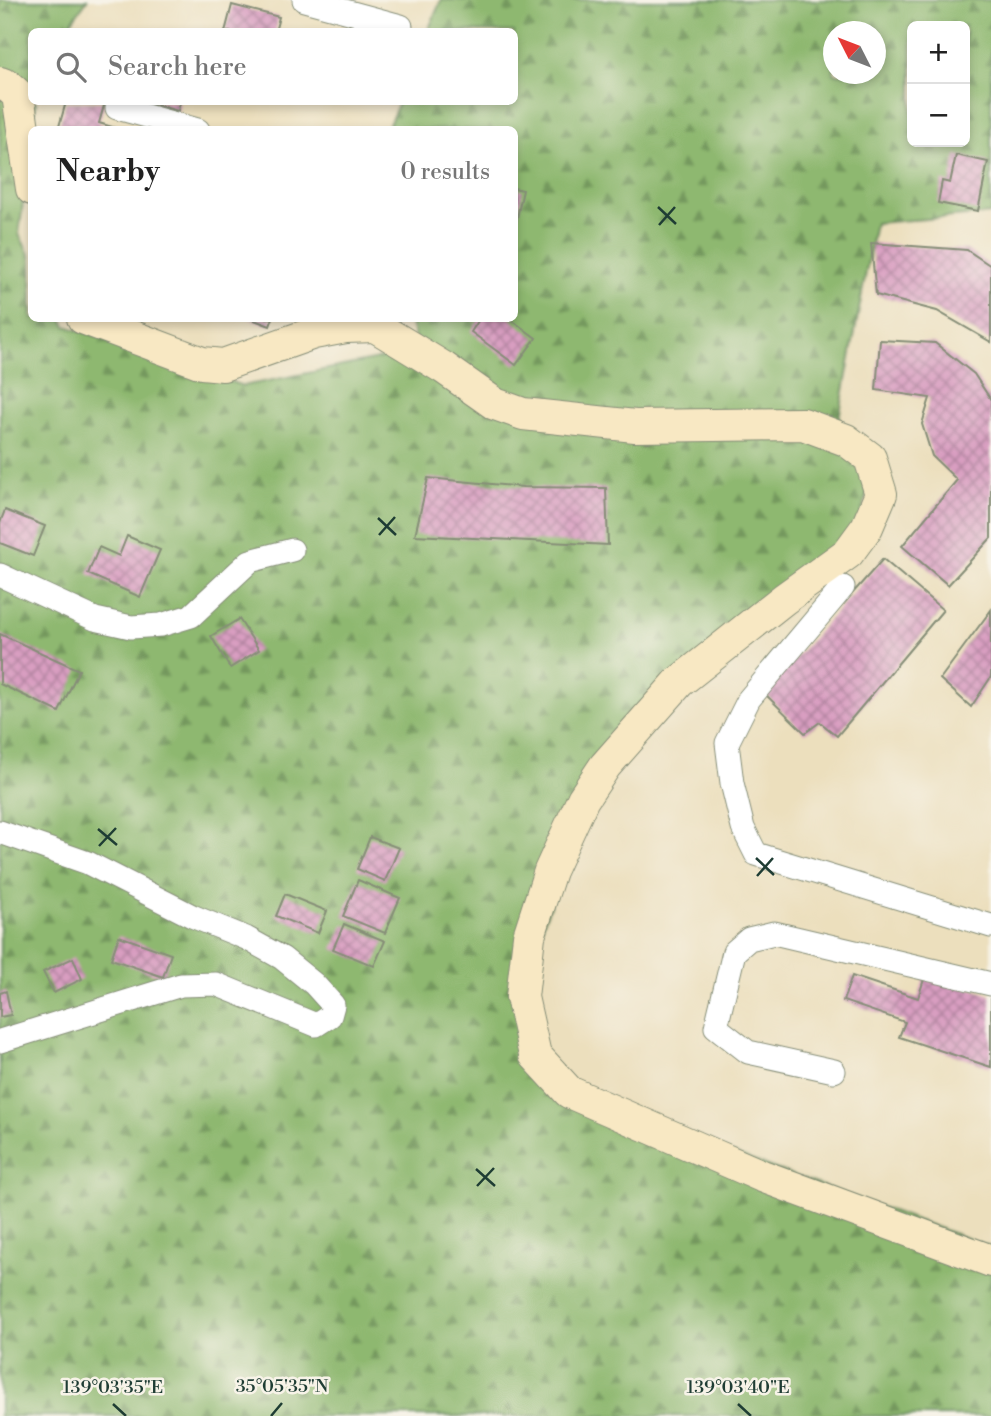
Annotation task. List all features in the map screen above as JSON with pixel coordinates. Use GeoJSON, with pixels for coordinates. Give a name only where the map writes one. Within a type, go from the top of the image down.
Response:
{"type":"FeatureCollection","features":[{"type":"Feature","properties":{"kind":"street"},"geometry":{"type":"LineString","coordinates":[[304,0],[401,28]]}},
{"type":"Feature","properties":{"kind":"street"},"geometry":{"type":"LineString","coordinates":[[0,83],[18,95],[11,122],[28,164]]}},
{"type":"Feature","properties":{"kind":"street"},"geometry":{"type":"LineString","coordinates":[[118,105],[117,108],[183,126]]}},
{"type":"Feature","properties":{"kind":"street"},"geometry":{"type":"LineString","coordinates":[[94,322],[202,363],[223,365],[314,333],[346,327],[375,326],[444,368],[495,404],[523,414],[635,426],[803,424],[846,440],[870,458],[881,495],[867,527],[848,553],[784,599],[679,682],[605,766],[583,799],[550,871],[529,936],[522,997],[535,1055],[569,1092],[762,1176],[991,1261]]}},
{"type":"Feature","properties":{"kind":"street"},"geometry":{"type":"LineString","coordinates":[[0,575],[95,619],[131,627],[161,625],[191,616],[250,561],[292,550]]}},
{"type":"Feature","properties":{"kind":"street"},"geometry":{"type":"LineString","coordinates":[[843,587],[749,699],[727,743],[732,783],[743,828],[756,854],[991,926]]}},
{"type":"Feature","properties":{"kind":"street"},"geometry":{"type":"LineString","coordinates":[[0,1041],[181,985],[216,984],[316,1025],[330,1016],[333,1005],[314,984],[282,958],[246,938],[192,916],[88,863],[6,841]]}},
{"type":"Feature","properties":{"kind":"street"},"geometry":{"type":"LineString","coordinates":[[834,1071],[748,1052],[716,1027],[734,952],[749,939],[774,933],[991,984]]}},
{"type":"Feature","properties":{"kind":"green space"},"geometry":{"type":"Polygon","coordinates":[[[0,0],[87,0],[67,28],[28,28],[28,105],[36,105],[33,126],[28,126],[28,164],[19,234],[28,252],[28,322],[64,322],[66,326],[243,386],[418,351],[411,322],[518,322],[518,126],[388,126],[398,105],[518,105],[518,28],[429,28],[441,0],[991,0],[991,214],[875,223],[839,418],[869,485],[858,526],[612,736],[518,993],[546,1086],[991,1247],[991,1416],[0,1416],[0,0]]]}},
{"type":"Feature","properties":{"kind":"building"},"geometry":{"type":"Polygon","coordinates":[[[232,5],[279,17],[276,28],[226,28],[232,5]]]}},
{"type":"Feature","properties":{"kind":"building"},"geometry":{"type":"Polygon","coordinates":[[[65,105],[104,105],[99,123],[109,126],[59,126],[65,105]]]}},
{"type":"Feature","properties":{"kind":"building"},"geometry":{"type":"Polygon","coordinates":[[[157,105],[179,105],[178,111],[157,105]]]}},
{"type":"Feature","properties":{"kind":"building"},"geometry":{"type":"Polygon","coordinates":[[[956,155],[988,162],[978,211],[938,203],[942,181],[950,183],[956,155]]]}},
{"type":"Feature","properties":{"kind":"building"},"geometry":{"type":"Polygon","coordinates":[[[518,189],[523,190],[518,214],[518,189]]]}},
{"type":"Feature","properties":{"kind":"building"},"geometry":{"type":"Polygon","coordinates":[[[871,243],[967,250],[991,266],[991,342],[937,311],[876,295],[871,243]]]}},
{"type":"Feature","properties":{"kind":"building"},"geometry":{"type":"Polygon","coordinates":[[[477,322],[514,322],[536,338],[516,365],[471,332],[477,322]]]}},
{"type":"Feature","properties":{"kind":"building"},"geometry":{"type":"Polygon","coordinates":[[[880,340],[935,343],[974,374],[991,400],[991,538],[948,585],[902,546],[957,480],[932,456],[922,424],[930,398],[876,390],[880,340]]]}},
{"type":"Feature","properties":{"kind":"building"},"geometry":{"type":"Polygon","coordinates":[[[428,478],[523,487],[606,488],[608,545],[415,535],[428,478]]]}},
{"type":"Feature","properties":{"kind":"building"},"geometry":{"type":"Polygon","coordinates":[[[5,510],[45,526],[33,556],[0,543],[0,523],[5,510]]]}},
{"type":"Feature","properties":{"kind":"building"},"geometry":{"type":"Polygon","coordinates":[[[127,536],[160,550],[140,597],[88,574],[99,547],[119,556],[127,536]]]}},
{"type":"Feature","properties":{"kind":"building"},"geometry":{"type":"Polygon","coordinates":[[[883,559],[943,610],[837,736],[820,722],[805,733],[764,693],[883,559]]]}},
{"type":"Feature","properties":{"kind":"building"},"geometry":{"type":"Polygon","coordinates":[[[991,610],[991,677],[971,707],[940,679],[991,610]]]}},
{"type":"Feature","properties":{"kind":"building"},"geometry":{"type":"Polygon","coordinates":[[[239,619],[259,650],[230,668],[211,636],[239,619]]]}},
{"type":"Feature","properties":{"kind":"building"},"geometry":{"type":"Polygon","coordinates":[[[0,634],[79,670],[59,712],[0,684],[0,634]]]}},
{"type":"Feature","properties":{"kind":"building"},"geometry":{"type":"Polygon","coordinates":[[[370,837],[399,848],[385,881],[357,869],[370,837]]]}},
{"type":"Feature","properties":{"kind":"building"},"geometry":{"type":"Polygon","coordinates":[[[358,880],[400,898],[385,933],[343,916],[358,880]]]}},
{"type":"Feature","properties":{"kind":"building"},"geometry":{"type":"Polygon","coordinates":[[[285,894],[327,911],[318,933],[276,916],[285,894]]]}},
{"type":"Feature","properties":{"kind":"building"},"geometry":{"type":"Polygon","coordinates":[[[344,924],[385,941],[374,966],[333,949],[344,924]]]}},
{"type":"Feature","properties":{"kind":"building"},"geometry":{"type":"Polygon","coordinates":[[[119,936],[171,954],[163,977],[111,959],[119,936]]]}},
{"type":"Feature","properties":{"kind":"building"},"geometry":{"type":"Polygon","coordinates":[[[73,958],[82,979],[54,993],[43,972],[73,958]]]}},
{"type":"Feature","properties":{"kind":"building"},"geometry":{"type":"Polygon","coordinates":[[[926,973],[991,995],[991,1067],[899,1037],[905,1022],[843,1001],[852,976],[918,998],[926,973]]]}},
{"type":"Feature","properties":{"kind":"building"},"geometry":{"type":"Polygon","coordinates":[[[6,991],[11,1015],[0,1017],[0,993],[6,991]]]}}]}
